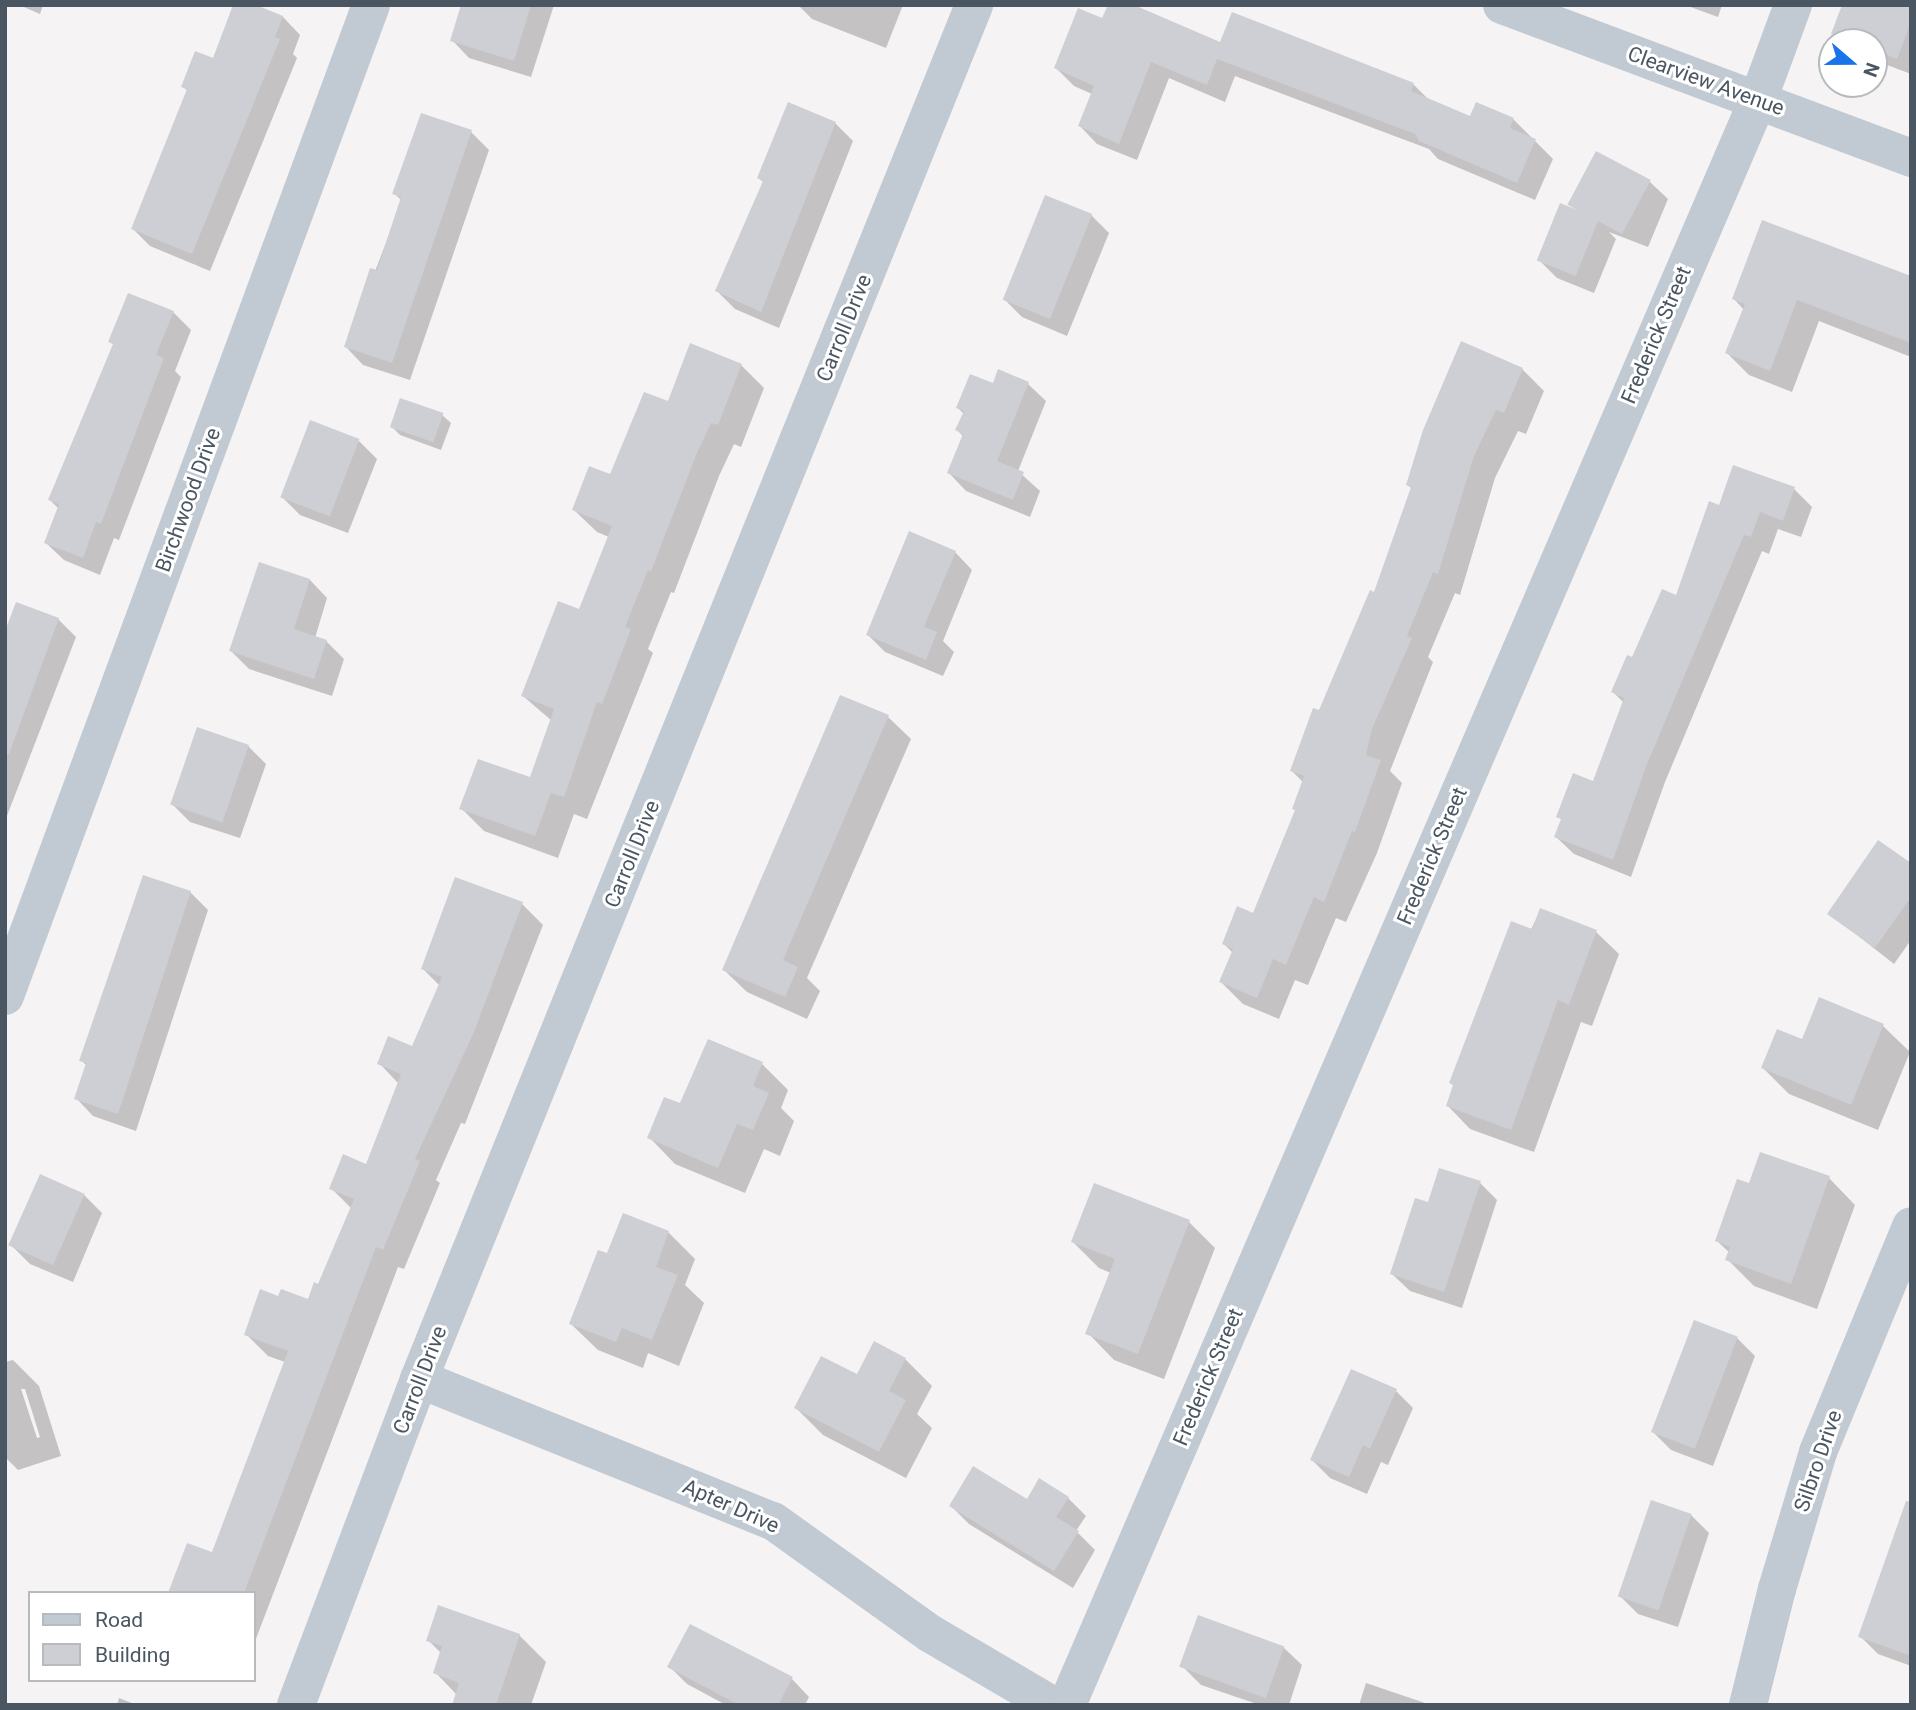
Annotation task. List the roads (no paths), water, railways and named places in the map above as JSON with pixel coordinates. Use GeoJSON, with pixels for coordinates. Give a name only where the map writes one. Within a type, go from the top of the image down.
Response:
{"type":"FeatureCollection","features":[{"type":"Feature","properties":{"kind":"street","name":"Birchwood Drive"},"geometry":{"type":"LineString","coordinates":[[5,996],[371,5]]}},
{"type":"Feature","properties":{"kind":"street","name":"Carroll Drive"},"geometry":{"type":"LineString","coordinates":[[296,1705],[419,1379],[974,5]]}},
{"type":"Feature","properties":{"kind":"street","name":"Clearview Avenue"},"geometry":{"type":"LineString","coordinates":[[1502,5],[1911,158]]}},
{"type":"Feature","properties":{"kind":"street","name":"Frederick Street"},"geometry":{"type":"LineString","coordinates":[[1067,1705],[1758,100],[1793,5]]}},
{"type":"Feature","properties":{"kind":"street","name":"Silbro Drive"},"geometry":{"type":"LineString","coordinates":[[1748,1705],[1777,1589],[1818,1452],[1911,1226]]}},
{"type":"Feature","properties":{"kind":"street","name":"Apter Drive"},"geometry":{"type":"LineString","coordinates":[[419,1379],[773,1521],[931,1634],[1052,1705]]}}]}
